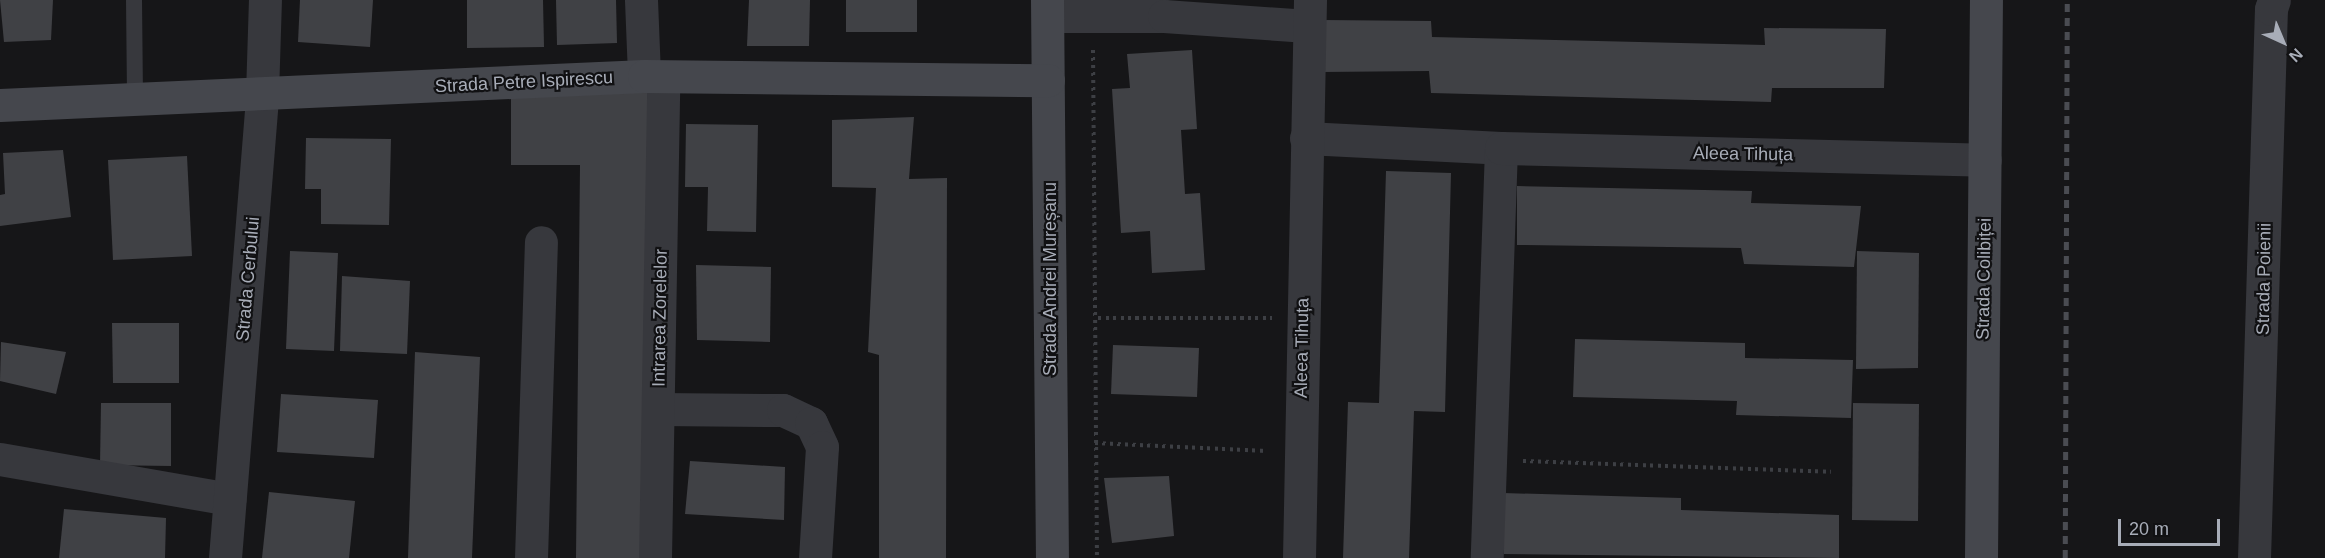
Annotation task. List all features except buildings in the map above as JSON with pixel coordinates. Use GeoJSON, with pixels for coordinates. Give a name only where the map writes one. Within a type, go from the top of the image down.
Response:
{"type":"FeatureCollection","features":[{"type":"Feature","properties":{"kind":"street","name":"Strada Cerbului"},"geometry":{"type":"LineString","coordinates":[[225,558],[262,94],[265,0]]}},
{"type":"Feature","properties":{"kind":"street","name":"Intrarea Zorelelor"},"geometry":{"type":"LineString","coordinates":[[641,0],[654,77],[659,409],[655,558]]}},
{"type":"Feature","properties":{"kind":"street","name":"Strada Colibiței"},"geometry":{"type":"LineString","coordinates":[[1981,558],[1986,0]]}},
{"type":"Feature","properties":{"kind":"street","name":"Strada Poienii"},"geometry":{"type":"LineString","coordinates":[[2254,558],[2274,0]]}},
{"type":"Feature","properties":{"kind":"street","name":"Aleea Tihuța"},"geometry":{"type":"LineString","coordinates":[[1047,8],[1092,16],[1309,13],[1299,558]]}},
{"type":"Feature","properties":{"kind":"street","name":"Strada Andrei Mureșanu"},"geometry":{"type":"LineString","coordinates":[[1047,8],[1052,558]]}},
{"type":"Feature","properties":{"kind":"street","name":"Strada Petre Ispirescu"},"geometry":{"type":"LineString","coordinates":[[0,105],[654,77],[1048,80]]}},
{"type":"Feature","properties":{"kind":"street","name":"Aleea Tihuța"},"geometry":{"type":"LineString","coordinates":[[1306,138],[1501,148],[1985,160]]}},
{"type":"Feature","properties":{"kind":"street"},"geometry":{"type":"LineString","coordinates":[[1487,558],[1501,148]]}},
{"type":"Feature","properties":{"kind":"street"},"geometry":{"type":"LineString","coordinates":[[531,558],[541,242]]}},
{"type":"Feature","properties":{"kind":"street"},"geometry":{"type":"LineString","coordinates":[[659,409],[783,410],[811,423],[822,447],[815,558]]}},
{"type":"Feature","properties":{"kind":"street"},"geometry":{"type":"LineString","coordinates":[[0,459],[230,499]]}},
{"type":"Feature","properties":{"kind":"lane"},"geometry":{"type":"LineString","coordinates":[[134,0],[135,100]]}},
{"type":"Feature","properties":{"kind":"path"},"geometry":{"type":"LineString","coordinates":[[1092,16],[1098,318],[1095,443],[1097,558]]}},
{"type":"Feature","properties":{"kind":"path"},"geometry":{"type":"LineString","coordinates":[[1098,318],[1303,318]]}},
{"type":"Feature","properties":{"kind":"path"},"geometry":{"type":"LineString","coordinates":[[1095,443],[1301,452]]}},
{"type":"Feature","properties":{"kind":"path"},"geometry":{"type":"LineString","coordinates":[[1490,459],[1831,472]]}},
{"type":"Feature","properties":{"kind":"railway"},"geometry":{"type":"LineString","coordinates":[[2065,558],[2067,0]]}}]}
